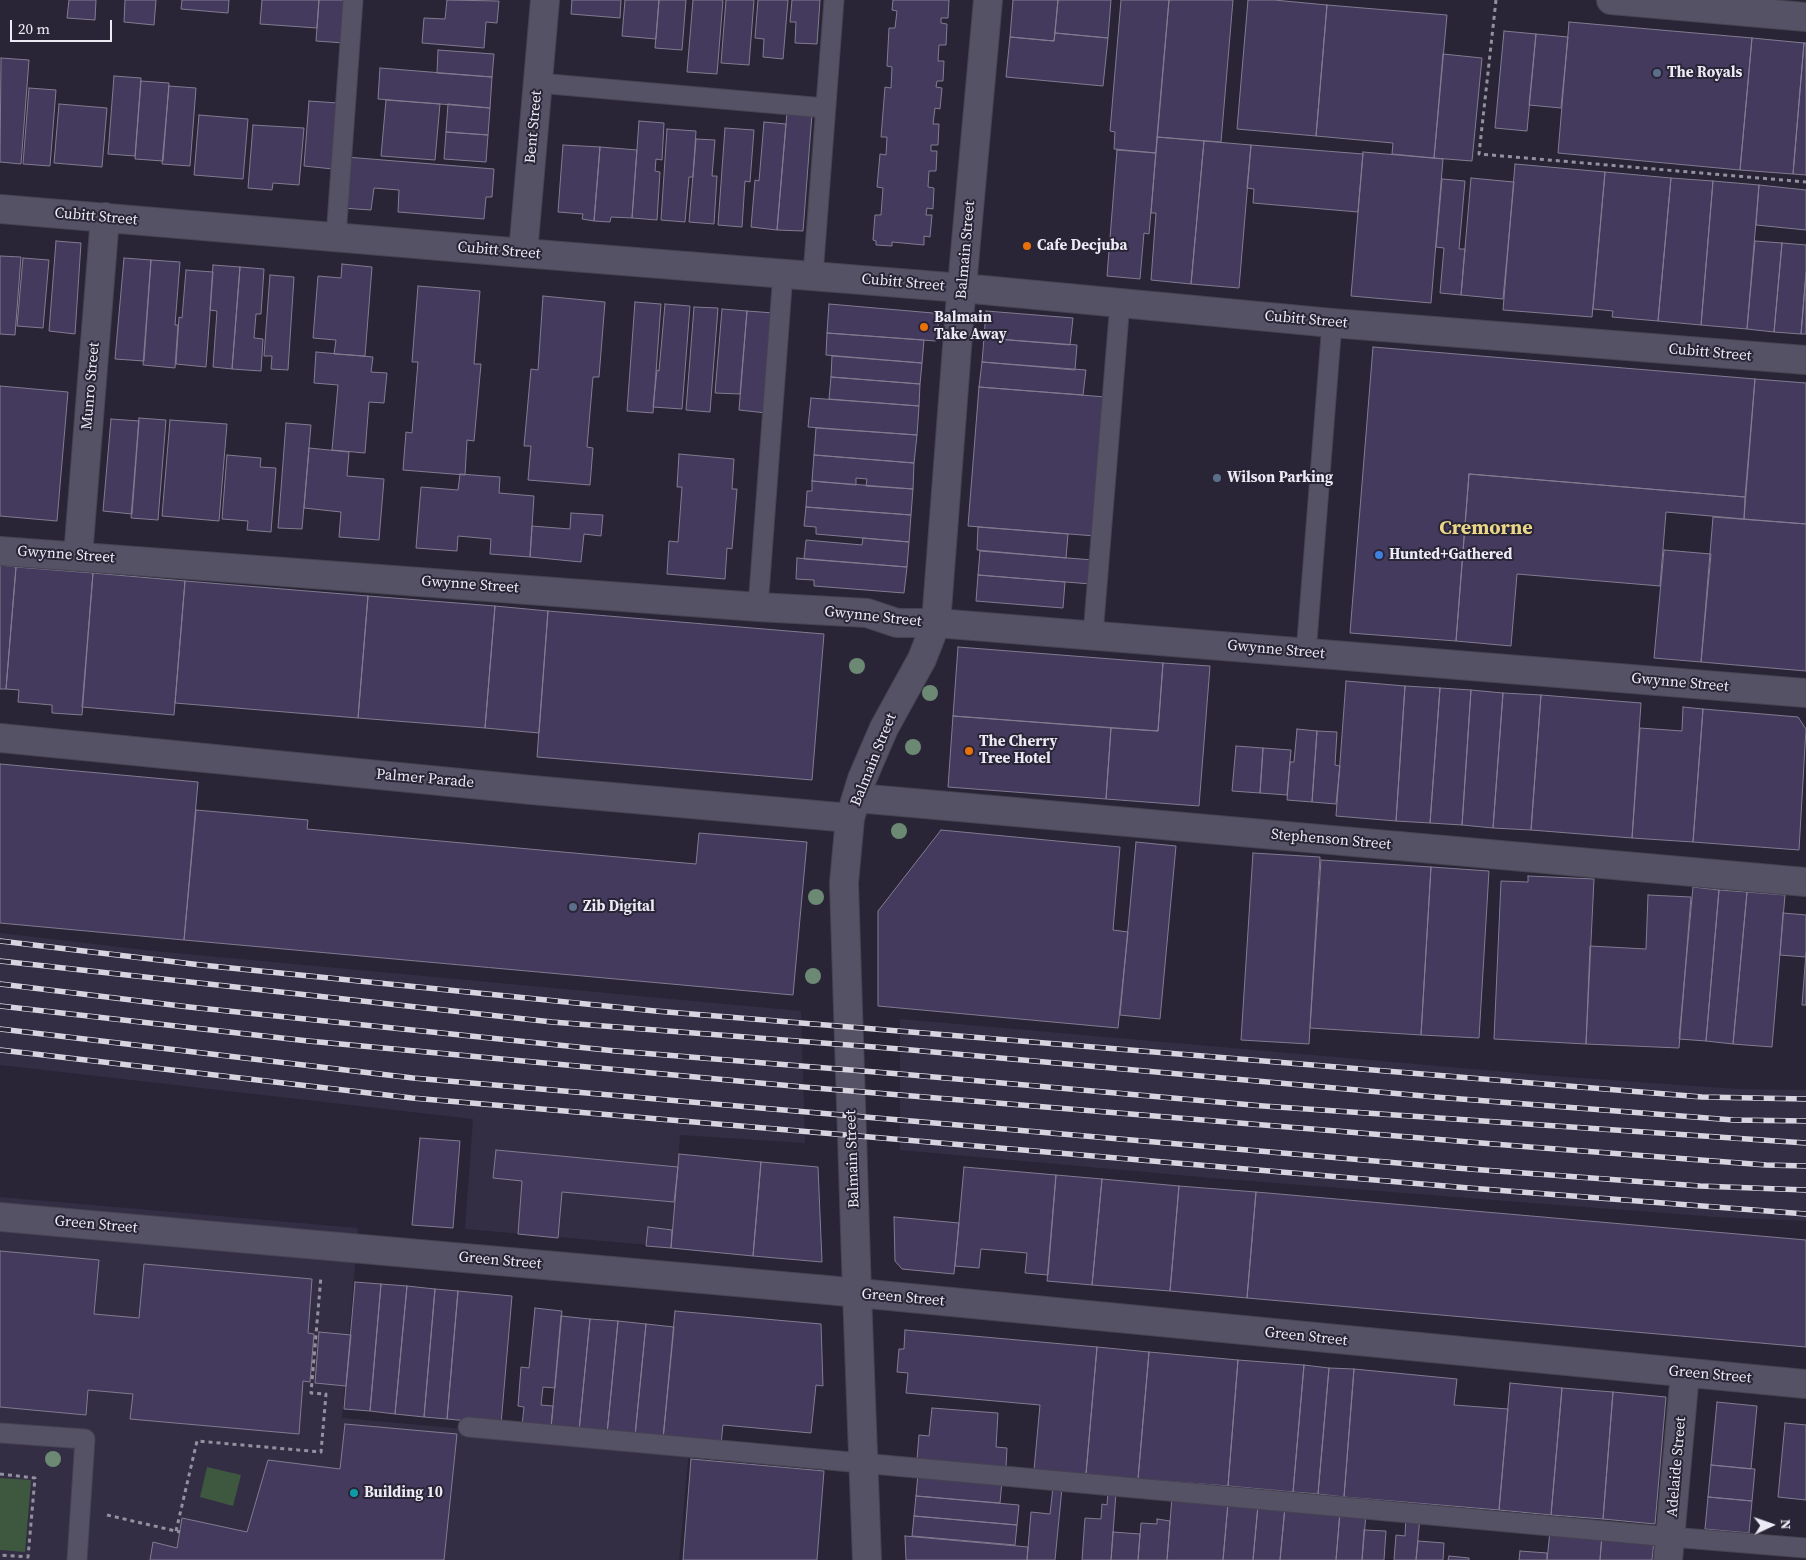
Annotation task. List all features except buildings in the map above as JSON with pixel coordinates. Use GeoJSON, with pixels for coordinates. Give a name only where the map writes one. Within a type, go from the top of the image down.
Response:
{"type":"FeatureCollection","features":[{"type":"Feature","properties":{"kind":"street","name":"Bent Street"},"geometry":{"type":"LineString","coordinates":[[524,253],[545,0]]}},
{"type":"Feature","properties":{"kind":"street","name":"Balmain Street"},"geometry":{"type":"LineString","coordinates":[[867,1560],[856,1293],[844,883],[853,808],[862,779],[884,728],[922,659],[936,623],[962,288],[988,0]]}},
{"type":"Feature","properties":{"kind":"street"},"geometry":{"type":"LineString","coordinates":[[1611,0],[1806,17]]}},
{"type":"Feature","properties":{"kind":"street","name":"Cubitt Street"},"geometry":{"type":"LineString","coordinates":[[0,209],[813,275],[1332,323],[1806,360]]}},
{"type":"Feature","properties":{"kind":"street","name":"Munro Street"},"geometry":{"type":"LineString","coordinates":[[78,556],[105,217]]}},
{"type":"Feature","properties":{"kind":"street","name":"Gwynne Street"},"geometry":{"type":"LineString","coordinates":[[0,551],[758,607],[867,613],[897,622],[936,623],[1806,693]]}},
{"type":"Feature","properties":{"kind":"street","name":"Palmer Parade"},"geometry":{"type":"LineString","coordinates":[[0,738],[532,790],[853,808]]}},
{"type":"Feature","properties":{"kind":"street","name":"Stephenson Street"},"geometry":{"type":"LineString","coordinates":[[853,808],[1806,882]]}},
{"type":"Feature","properties":{"kind":"street","name":"Green Street"},"geometry":{"type":"LineString","coordinates":[[0,1217],[856,1293],[1806,1384]]}},
{"type":"Feature","properties":{"kind":"street","name":"Adelaide Street"},"geometry":{"type":"LineString","coordinates":[[1670,1549],[1685,1373]]}},
{"type":"Feature","properties":{"kind":"lane"},"geometry":{"type":"LineString","coordinates":[[336,237],[353,0]]}},
{"type":"Feature","properties":{"kind":"lane"},"geometry":{"type":"LineString","coordinates":[[813,275],[834,0]]}},
{"type":"Feature","properties":{"kind":"lane"},"geometry":{"type":"LineString","coordinates":[[538,83],[825,108]]}},
{"type":"Feature","properties":{"kind":"lane"},"geometry":{"type":"LineString","coordinates":[[758,607],[783,273]]}},
{"type":"Feature","properties":{"kind":"lane"},"geometry":{"type":"LineString","coordinates":[[1093,636],[1120,302]]}},
{"type":"Feature","properties":{"kind":"lane"},"geometry":{"type":"LineString","coordinates":[[1306,653],[1332,323]]}},
{"type":"Feature","properties":{"kind":"lane"},"geometry":{"type":"LineString","coordinates":[[468,1427],[864,1463],[1670,1549],[1806,1548]]}},
{"type":"Feature","properties":{"kind":"lane"},"geometry":{"type":"LineString","coordinates":[[0,1433],[85,1439],[77,1560]]}},
{"type":"Feature","properties":{"kind":"path"},"geometry":{"type":"LineString","coordinates":[[1496,0],[1479,154],[1806,182]]}},
{"type":"Feature","properties":{"kind":"path"},"geometry":{"type":"LineString","coordinates":[[80,1508],[178,1531],[197,1441],[321,1452],[326,1394],[311,1393],[322,1273]]}},
{"type":"Feature","properties":{"kind":"path"},"geometry":{"type":"LineString","coordinates":[[0,1474],[35,1478],[28,1557],[0,1555]]}},
{"type":"Feature","properties":{"kind":"shaded area"},"geometry":{"type":"Polygon","coordinates":[[[0,933],[154,951],[801,1011],[805,1143],[680,1135],[673,1247],[465,1229],[473,1119],[0,1065],[0,933]]]}},
{"type":"Feature","properties":{"kind":"shaded area"},"geometry":{"type":"Polygon","coordinates":[[[900,1019],[1553,1076],[1738,1089],[1806,1090],[1806,1221],[1716,1217],[1212,1178],[900,1150],[900,1019]]]}},
{"type":"Feature","properties":{"kind":"shaded area"},"geometry":{"type":"Polygon","coordinates":[[[0,1197],[358,1228],[342,1418],[689,1449],[679,1560],[0,1560],[0,1197]]]}},
{"type":"Feature","properties":{"kind":"green space"},"geometry":{"type":"Polygon","coordinates":[[[207,1467],[241,1475],[233,1506],[200,1497],[207,1467]]]}},
{"type":"Feature","properties":{"kind":"green space"},"geometry":{"type":"Polygon","coordinates":[[[0,1478],[31,1480],[25,1552],[0,1550],[0,1478]]]}},
{"type":"Feature","properties":{"kind":"railway"},"geometry":{"type":"LineString","coordinates":[[0,941],[201,965],[655,1011],[1702,1097],[1806,1099]]}},
{"type":"Feature","properties":{"kind":"railway"},"geometry":{"type":"LineString","coordinates":[[0,961],[552,1022],[900,1049],[1435,1097],[1733,1120],[1806,1121]]}},
{"type":"Feature","properties":{"kind":"railway"},"geometry":{"type":"LineString","coordinates":[[0,984],[189,1007],[616,1051],[1263,1106],[1806,1143]]}},
{"type":"Feature","properties":{"kind":"railway"},"geometry":{"type":"LineString","coordinates":[[0,1006],[308,1041],[803,1087],[1530,1147],[1766,1165],[1806,1166]]}},
{"type":"Feature","properties":{"kind":"railway"},"geometry":{"type":"LineString","coordinates":[[0,1029],[413,1078],[1456,1168],[1700,1186],[1806,1190]]}},
{"type":"Feature","properties":{"kind":"railway"},"geometry":{"type":"LineString","coordinates":[[0,1050],[412,1098],[1469,1188],[1806,1214]]}},
{"type":"Feature","properties":{"kind":"place","name":"The Royals"},"geometry":{"type":"Point","coordinates":[1657,73]}},
{"type":"Feature","properties":{"kind":"place","name":"Cafe Decjuba"},"geometry":{"type":"Point","coordinates":[1027,246]}},
{"type":"Feature","properties":{"kind":"place","name":"Balmain Take Away"},"geometry":{"type":"Point","coordinates":[924,327]}},
{"type":"Feature","properties":{"kind":"place","name":"Wilson Parking"},"geometry":{"type":"Point","coordinates":[1217,478]}},
{"type":"Feature","properties":{"kind":"place","name":"Hunted+Gathered"},"geometry":{"type":"Point","coordinates":[1379,555]}},
{"type":"Feature","properties":{"kind":"place","name":"The Cherry Tree Hotel"},"geometry":{"type":"Point","coordinates":[969,751]}},
{"type":"Feature","properties":{"kind":"place","name":"Zib Digital"},"geometry":{"type":"Point","coordinates":[573,907]}},
{"type":"Feature","properties":{"kind":"place","name":"Building 10"},"geometry":{"type":"Point","coordinates":[354,1493]}},
{"type":"Feature","properties":{"kind":"district","name":"Cremorne"},"geometry":{"type":"Point","coordinates":[1486,529]}}]}
